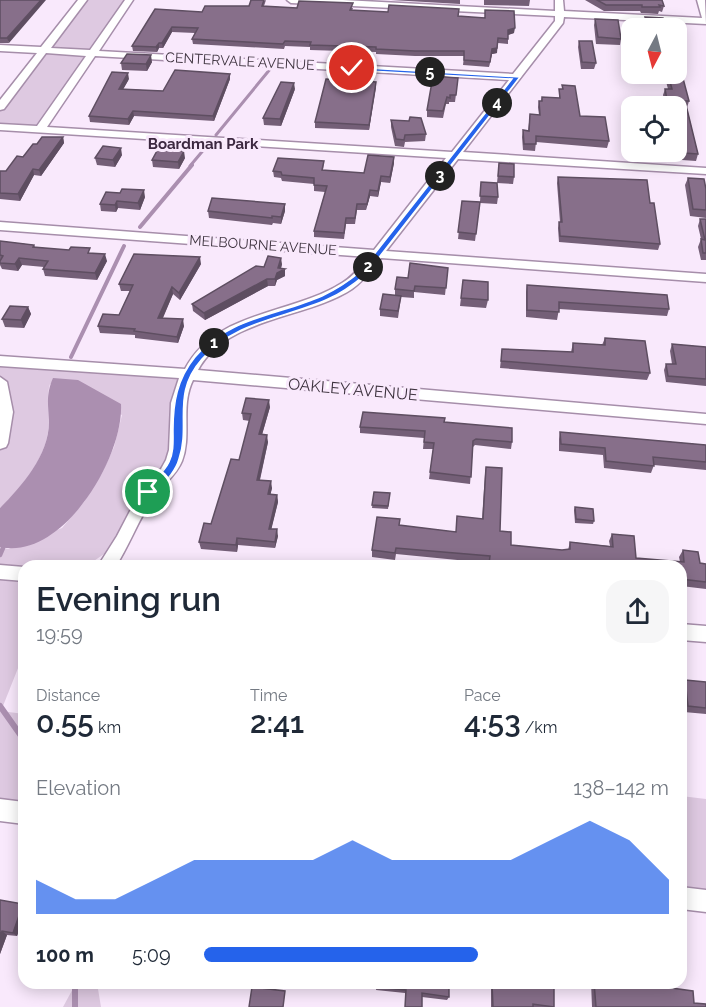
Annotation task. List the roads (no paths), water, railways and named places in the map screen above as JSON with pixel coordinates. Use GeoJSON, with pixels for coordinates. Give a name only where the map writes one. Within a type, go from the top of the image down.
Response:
{"type":"FeatureCollection","features":[{"type":"Feature","properties":{"kind":"street"},"geometry":{"type":"LineString","coordinates":[[0,107],[83,0]]}},
{"type":"Feature","properties":{"kind":"street"},"geometry":{"type":"LineString","coordinates":[[40,129],[129,0]]}},
{"type":"Feature","properties":{"kind":"street"},"geometry":{"type":"LineString","coordinates":[[291,0],[560,7],[706,19],[701,0]]}},
{"type":"Feature","properties":{"kind":"street"},"geometry":{"type":"LineString","coordinates":[[110,560],[123,541],[148,492],[167,473],[174,461],[177,450],[178,403],[182,387],[197,359],[228,333],[261,317],[313,303],[337,292],[363,272],[560,21],[560,7]]}},
{"type":"Feature","properties":{"kind":"street","name":"CENTERVALE AVENUE"},"geometry":{"type":"LineString","coordinates":[[0,48],[517,77]]}},
{"type":"Feature","properties":{"kind":"street"},"geometry":{"type":"LineString","coordinates":[[2,132],[16,128],[40,129],[706,171]]}},
{"type":"Feature","properties":{"kind":"street","name":"MELBOURNE AVENUE"},"geometry":{"type":"LineString","coordinates":[[0,226],[706,278]]}},
{"type":"Feature","properties":{"kind":"street","name":"OAKLEY AVENUE"},"geometry":{"type":"LineString","coordinates":[[0,361],[189,374],[706,419]]}},
{"type":"Feature","properties":{"kind":"street"},"geometry":{"type":"LineString","coordinates":[[0,443],[5,412],[1,383],[22,362]]}},
{"type":"Feature","properties":{"kind":"street"},"geometry":{"type":"LineString","coordinates":[[0,572],[18,574]]}},
{"type":"Feature","properties":{"kind":"street"},"geometry":{"type":"LineString","coordinates":[[687,632],[706,634]]}},
{"type":"Feature","properties":{"kind":"street"},"geometry":{"type":"LineString","coordinates":[[0,810],[18,812]]}},
{"type":"Feature","properties":{"kind":"street"},"geometry":{"type":"LineString","coordinates":[[687,899],[706,901]]}},
{"type":"Feature","properties":{"kind":"waterway"},"geometry":{"type":"LineString","coordinates":[[216,135],[271,68]]}},
{"type":"Feature","properties":{"kind":"waterway"},"geometry":{"type":"LineString","coordinates":[[190,166],[206,147]]}},
{"type":"Feature","properties":{"kind":"waterway"},"geometry":{"type":"LineString","coordinates":[[140,227],[192,165]]}},
{"type":"Feature","properties":{"kind":"waterway"},"geometry":{"type":"LineString","coordinates":[[71,357],[124,246]]}},
{"type":"Feature","properties":{"kind":"waterway"},"geometry":{"type":"LineString","coordinates":[[0,555],[3,548]]}},
{"type":"Feature","properties":{"kind":"waterway"},"geometry":{"type":"LineString","coordinates":[[0,706],[18,732]]}},
{"type":"Feature","properties":{"kind":"waterway"},"geometry":{"type":"LineString","coordinates":[[75,989],[75,1007]]}},
{"type":"Feature","properties":{"kind":"district","name":"Boardman Park"},"geometry":{"type":"Point","coordinates":[203,144]}}]}
